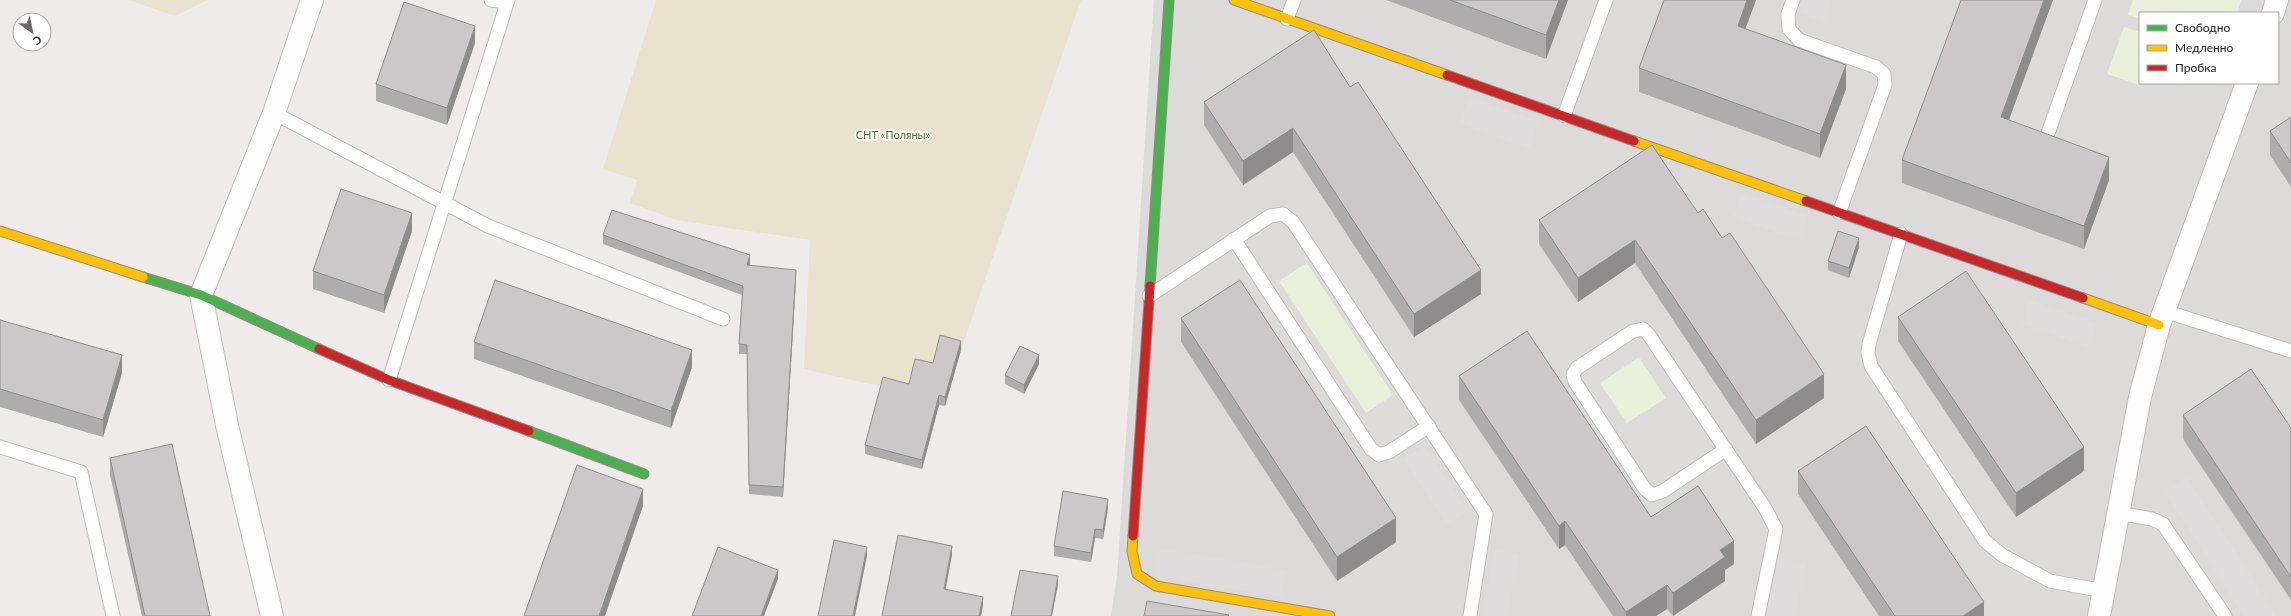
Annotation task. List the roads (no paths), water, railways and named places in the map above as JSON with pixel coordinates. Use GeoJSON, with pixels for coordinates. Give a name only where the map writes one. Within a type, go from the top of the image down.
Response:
{"type":"FeatureCollection","features":[{"type":"Feature","properties":{"kind":"street"},"geometry":{"type":"LineString","coordinates":[[272,616],[227,425],[201,295],[274,113],[312,0]]}},
{"type":"Feature","properties":{"kind":"street"},"geometry":{"type":"LineString","coordinates":[[1169,0],[1132,550],[1138,574],[1156,586],[1261,610],[1330,616]]}},
{"type":"Feature","properties":{"kind":"street"},"geometry":{"type":"LineString","coordinates":[[1234,0],[1839,213],[2162,318]]}},
{"type":"Feature","properties":{"kind":"street"},"geometry":{"type":"LineString","coordinates":[[2273,12],[2277,0]]}},
{"type":"Feature","properties":{"kind":"street"},"geometry":{"type":"LineString","coordinates":[[2099,616],[2140,397],[2162,318],[2247,84]]}},
{"type":"Feature","properties":{"kind":"street"},"geometry":{"type":"LineString","coordinates":[[0,231],[201,295],[389,380],[644,474]]}},
{"type":"Feature","properties":{"kind":"lane"},"geometry":{"type":"LineString","coordinates":[[389,380],[507,1],[491,0]]}},
{"type":"Feature","properties":{"kind":"lane"},"geometry":{"type":"LineString","coordinates":[[1288,19],[1294,0]]}},
{"type":"Feature","properties":{"kind":"lane"},"geometry":{"type":"LineString","coordinates":[[1564,116],[1606,0]]}},
{"type":"Feature","properties":{"kind":"lane"},"geometry":{"type":"LineString","coordinates":[[1793,0],[1788,14],[1789,29],[1800,40],[1876,67],[1884,74],[1885,85],[1839,213]]}},
{"type":"Feature","properties":{"kind":"lane"},"geometry":{"type":"LineString","coordinates":[[2047,136],[2095,0]]}},
{"type":"Feature","properties":{"kind":"lane"},"geometry":{"type":"LineString","coordinates":[[274,113],[488,226],[723,319]]}},
{"type":"Feature","properties":{"kind":"lane"},"geometry":{"type":"LineString","coordinates":[[1149,296],[1270,216],[1283,214],[1293,222],[1486,514],[1470,616]]}},
{"type":"Feature","properties":{"kind":"lane"},"geometry":{"type":"LineString","coordinates":[[1901,234],[1869,344],[1868,353],[1871,366],[1981,535],[1994,550],[2050,581],[2104,591]]}},
{"type":"Feature","properties":{"kind":"lane"},"geometry":{"type":"LineString","coordinates":[[1234,240],[1371,449],[1379,455],[1389,452],[1429,426]]}},
{"type":"Feature","properties":{"kind":"lane"},"geometry":{"type":"LineString","coordinates":[[2162,318],[2291,351]]}},
{"type":"Feature","properties":{"kind":"lane"},"geometry":{"type":"LineString","coordinates":[[1726,450],[1663,491],[1652,495],[1645,489],[1575,382],[1573,374],[1577,368],[1633,331],[1643,329],[1649,335],[1765,508],[1776,529],[1758,616]]}},
{"type":"Feature","properties":{"kind":"lane"},"geometry":{"type":"LineString","coordinates":[[0,447],[82,472],[113,616]]}},
{"type":"Feature","properties":{"kind":"lane"},"geometry":{"type":"LineString","coordinates":[[2118,513],[2152,520],[2163,524],[2225,616]]}},
{"type":"Feature","properties":{"kind":"park label","name":"СНТ «Поляны»"},"geometry":{"type":"Point","coordinates":[893,134]}}]}
